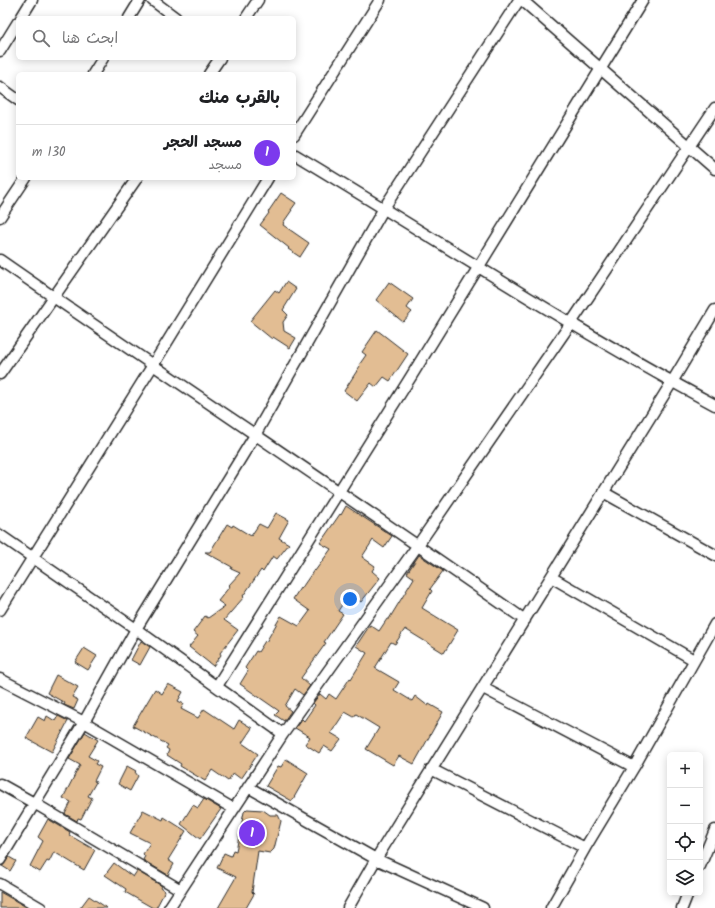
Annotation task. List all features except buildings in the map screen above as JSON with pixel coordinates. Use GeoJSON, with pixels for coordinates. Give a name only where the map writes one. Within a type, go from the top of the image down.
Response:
{"type":"FeatureCollection","features":[{"type":"Feature","properties":{"kind":"street"},"geometry":{"type":"LineString","coordinates":[[21,16],[32,0]]}},
{"type":"Feature","properties":{"kind":"street"},"geometry":{"type":"LineString","coordinates":[[130,16],[140,0]]}},
{"type":"Feature","properties":{"kind":"street"},"geometry":{"type":"LineString","coordinates":[[152,0],[173,16]]}},
{"type":"Feature","properties":{"kind":"street"},"geometry":{"type":"LineString","coordinates":[[247,16],[258,0]]}},
{"type":"Feature","properties":{"kind":"street"},"geometry":{"type":"LineString","coordinates":[[296,132],[380,0]]}},
{"type":"Feature","properties":{"kind":"street"},"geometry":{"type":"LineString","coordinates":[[0,860],[84,722],[136,629],[255,435],[384,208],[519,0]]}},
{"type":"Feature","properties":{"kind":"street"},"geometry":{"type":"LineString","coordinates":[[522,0],[715,169]]}},
{"type":"Feature","properties":{"kind":"street"},"geometry":{"type":"LineString","coordinates":[[217,686],[339,492],[643,0]]}},
{"type":"Feature","properties":{"kind":"street"},"geometry":{"type":"LineString","coordinates":[[0,51],[16,25]]}},
{"type":"Feature","properties":{"kind":"street"},"geometry":{"type":"LineString","coordinates":[[94,72],[103,60]]}},
{"type":"Feature","properties":{"kind":"street"},"geometry":{"type":"LineString","coordinates":[[210,72],[219,60]]}},
{"type":"Feature","properties":{"kind":"street"},"geometry":{"type":"LineString","coordinates":[[0,86],[16,98]]}},
{"type":"Feature","properties":{"kind":"street"},"geometry":{"type":"LineString","coordinates":[[169,908],[283,734],[418,545],[571,323],[715,108]]}},
{"type":"Feature","properties":{"kind":"street"},"geometry":{"type":"LineString","coordinates":[[296,155],[571,323],[672,382],[715,405]]}},
{"type":"Feature","properties":{"kind":"street"},"geometry":{"type":"LineString","coordinates":[[0,217],[25,180]]}},
{"type":"Feature","properties":{"kind":"street"},"geometry":{"type":"LineString","coordinates":[[0,374],[136,180]]}},
{"type":"Feature","properties":{"kind":"street"},"geometry":{"type":"LineString","coordinates":[[0,610],[267,180]]}},
{"type":"Feature","properties":{"kind":"street"},"geometry":{"type":"LineString","coordinates":[[0,260],[418,545],[525,620]]}},
{"type":"Feature","properties":{"kind":"street"},"geometry":{"type":"LineString","coordinates":[[348,908],[431,769],[483,688],[715,310]]}},
{"type":"Feature","properties":{"kind":"street"},"geometry":{"type":"LineString","coordinates":[[603,492],[715,555]]}},
{"type":"Feature","properties":{"kind":"street"},"geometry":{"type":"LineString","coordinates":[[0,536],[136,629],[283,734]]}},
{"type":"Feature","properties":{"kind":"street"},"geometry":{"type":"LineString","coordinates":[[551,577],[694,660]]}},
{"type":"Feature","properties":{"kind":"street"},"geometry":{"type":"LineString","coordinates":[[551,908],[634,767],[715,624]]}},
{"type":"Feature","properties":{"kind":"street"},"geometry":{"type":"LineString","coordinates":[[0,679],[84,722],[234,809]]}},
{"type":"Feature","properties":{"kind":"street"},"geometry":{"type":"LineString","coordinates":[[483,688],[634,767]]}},
{"type":"Feature","properties":{"kind":"street"},"geometry":{"type":"LineString","coordinates":[[431,769],[585,848]]}},
{"type":"Feature","properties":{"kind":"street"},"geometry":{"type":"LineString","coordinates":[[0,784],[34,802],[181,890]]}},
{"type":"Feature","properties":{"kind":"street"},"geometry":{"type":"LineString","coordinates":[[248,787],[376,859],[483,908]]}},
{"type":"Feature","properties":{"kind":"street"},"geometry":{"type":"LineString","coordinates":[[702,860],[715,830]]}},
{"type":"Feature","properties":{"kind":"street"},"geometry":{"type":"LineString","coordinates":[[0,884],[41,908]]}},
{"type":"Feature","properties":{"kind":"street"},"geometry":{"type":"LineString","coordinates":[[682,908],[687,896]]}},
{"type":"Feature","properties":{"kind":"place","name":"مسجد الحجر"},"geometry":{"type":"Point","coordinates":[252,833]}}]}
